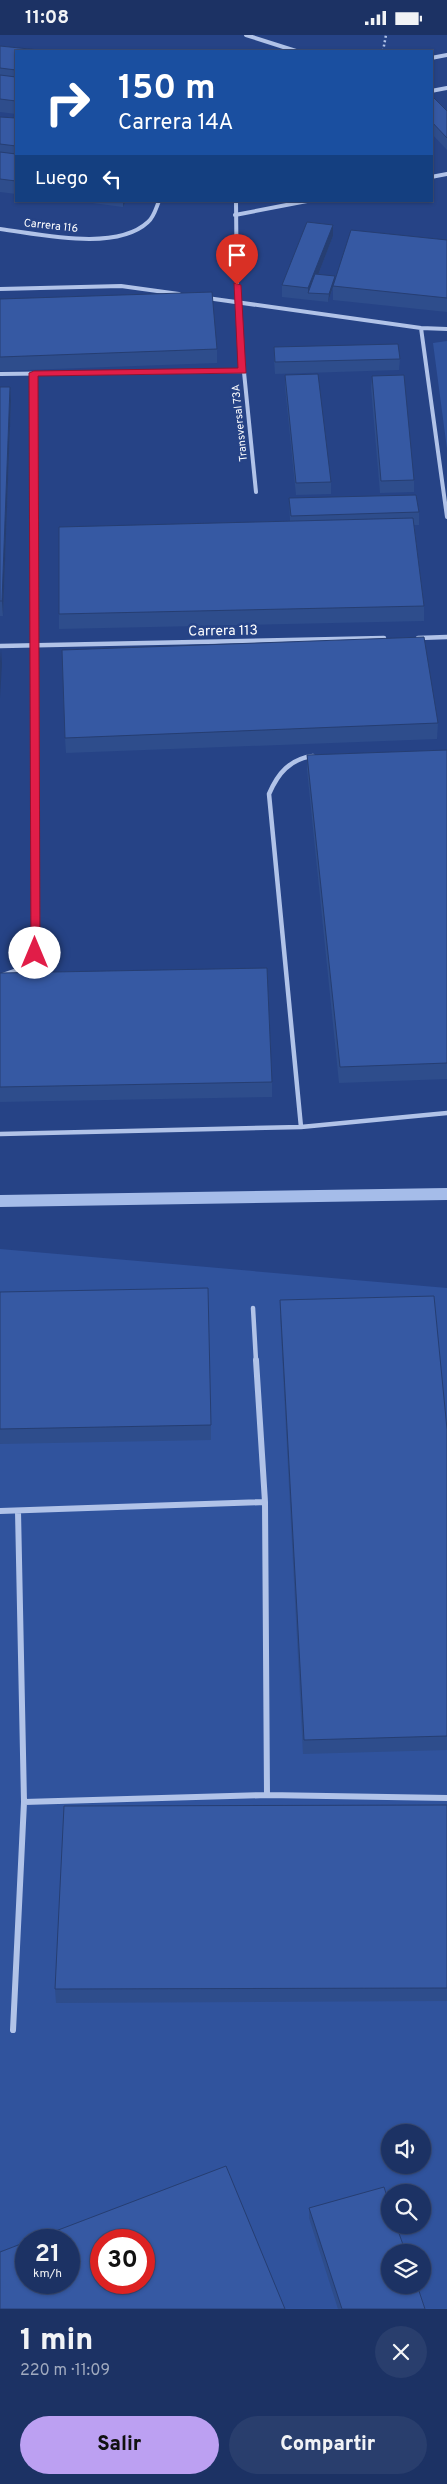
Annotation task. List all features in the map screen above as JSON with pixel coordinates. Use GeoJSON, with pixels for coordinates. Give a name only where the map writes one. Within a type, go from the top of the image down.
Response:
{"type":"FeatureCollection","features":[{"type":"Feature","properties":{"kind":"street"},"geometry":{"type":"LineString","coordinates":[[246,35],[293,50]]}},
{"type":"Feature","properties":{"kind":"street"},"geometry":{"type":"LineString","coordinates":[[433,58],[447,55]]}},
{"type":"Feature","properties":{"kind":"street"},"geometry":{"type":"LineString","coordinates":[[433,91],[447,88]]}},
{"type":"Feature","properties":{"kind":"street"},"geometry":{"type":"LineString","coordinates":[[433,177],[447,174]]}},
{"type":"Feature","properties":{"kind":"street","name":"Carrera 116"},"geometry":{"type":"LineString","coordinates":[[0,229],[100,239],[130,234],[149,221],[158,202]]}},
{"type":"Feature","properties":{"kind":"street","name":"Transversal 73A"},"geometry":{"type":"LineString","coordinates":[[236,202],[237,302],[256,492]]}},
{"type":"Feature","properties":{"kind":"street"},"geometry":{"type":"LineString","coordinates":[[235,215],[303,202]]}},
{"type":"Feature","properties":{"kind":"street"},"geometry":{"type":"LineString","coordinates":[[0,289],[121,286],[189,295]]}},
{"type":"Feature","properties":{"kind":"street"},"geometry":{"type":"LineString","coordinates":[[198,297],[421,328],[447,329]]}},
{"type":"Feature","properties":{"kind":"street"},"geometry":{"type":"LineString","coordinates":[[421,328],[445,488],[447,517]]}},
{"type":"Feature","properties":{"kind":"street"},"geometry":{"type":"LineString","coordinates":[[0,374],[243,371]]}},
{"type":"Feature","properties":{"kind":"street"},"geometry":{"type":"LineString","coordinates":[[0,976],[8,976],[24,965],[35,953],[34,373]]}},
{"type":"Feature","properties":{"kind":"street"},"geometry":{"type":"LineString","coordinates":[[408,638],[447,637]]}},
{"type":"Feature","properties":{"kind":"street","name":"Carrera 113"},"geometry":{"type":"LineString","coordinates":[[0,645],[388,638]]}},
{"type":"Feature","properties":{"kind":"street"},"geometry":{"type":"LineString","coordinates":[[301,1127],[269,794],[276,776],[300,757],[319,756]]}},
{"type":"Feature","properties":{"kind":"street"},"geometry":{"type":"LineString","coordinates":[[0,1134],[301,1127],[447,1113]]}},
{"type":"Feature","properties":{"kind":"street"},"geometry":{"type":"LineString","coordinates":[[252,1308],[266,1502],[267,1795]]}},
{"type":"Feature","properties":{"kind":"street"},"geometry":{"type":"LineString","coordinates":[[0,1511],[266,1502]]}},
{"type":"Feature","properties":{"kind":"street"},"geometry":{"type":"LineString","coordinates":[[13,2030],[24,1802],[18,1511]]}},
{"type":"Feature","properties":{"kind":"street"},"geometry":{"type":"LineString","coordinates":[[24,1802],[267,1795],[447,1798]]}},
{"type":"Feature","properties":{"kind":"path"},"geometry":{"type":"LineString","coordinates":[[383,50],[386,35]]}},
{"type":"Feature","properties":{"kind":"shaded area"},"geometry":{"type":"Polygon","coordinates":[[[447,341],[447,449],[433,343],[447,341]]]}},
{"type":"Feature","properties":{"kind":"shaded area"},"geometry":{"type":"Polygon","coordinates":[[[0,1249],[447,1288],[447,2309],[0,2309],[0,1249]]]}},
{"type":"Feature","properties":{"kind":"building"},"geometry":{"type":"Polygon","coordinates":[[[0,46],[39,50],[15,50],[15,70],[0,68],[0,46]]]}},
{"type":"Feature","properties":{"kind":"building"},"geometry":{"type":"Polygon","coordinates":[[[0,75],[15,77],[15,101],[0,99],[0,75]]]}},
{"type":"Feature","properties":{"kind":"building"},"geometry":{"type":"Polygon","coordinates":[[[433,97],[447,111],[447,138],[433,123],[433,97]]]}},
{"type":"Feature","properties":{"kind":"building"},"geometry":{"type":"Polygon","coordinates":[[[0,117],[15,118],[15,146],[0,144],[0,117]]]}},
{"type":"Feature","properties":{"kind":"building"},"geometry":{"type":"Polygon","coordinates":[[[0,152],[15,154],[15,181],[0,179],[0,152]]]}},
{"type":"Feature","properties":{"kind":"building"},"geometry":{"type":"Polygon","coordinates":[[[307,222],[333,225],[308,288],[282,285],[307,222]]]}},
{"type":"Feature","properties":{"kind":"building"},"geometry":{"type":"Polygon","coordinates":[[[351,230],[447,240],[447,298],[333,286],[351,230]]]}},
{"type":"Feature","properties":{"kind":"building"},"geometry":{"type":"Polygon","coordinates":[[[315,274],[335,276],[329,294],[308,293],[315,274]]]}},
{"type":"Feature","properties":{"kind":"building"},"geometry":{"type":"Polygon","coordinates":[[[212,292],[217,349],[0,357],[0,299],[212,292]]]}},
{"type":"Feature","properties":{"kind":"building"},"geometry":{"type":"Polygon","coordinates":[[[398,344],[400,359],[275,362],[274,347],[398,344]]]}},
{"type":"Feature","properties":{"kind":"building"},"geometry":{"type":"Polygon","coordinates":[[[318,374],[331,482],[296,483],[285,375],[318,374]]]}},
{"type":"Feature","properties":{"kind":"building"},"geometry":{"type":"Polygon","coordinates":[[[404,375],[414,480],[381,481],[372,376],[404,375]]]}},
{"type":"Feature","properties":{"kind":"building"},"geometry":{"type":"Polygon","coordinates":[[[0,387],[10,387],[2,601],[0,601],[0,387]]]}},
{"type":"Feature","properties":{"kind":"building"},"geometry":{"type":"Polygon","coordinates":[[[416,495],[419,512],[291,516],[289,498],[416,495]]]}},
{"type":"Feature","properties":{"kind":"building"},"geometry":{"type":"Polygon","coordinates":[[[413,518],[424,606],[59,614],[59,527],[413,518]]]}},
{"type":"Feature","properties":{"kind":"building"},"geometry":{"type":"Polygon","coordinates":[[[424,637],[438,723],[65,738],[62,650],[424,637]]]}},
{"type":"Feature","properties":{"kind":"building"},"geometry":{"type":"Polygon","coordinates":[[[447,750],[447,1063],[340,1067],[307,755],[447,750]]]}},
{"type":"Feature","properties":{"kind":"building"},"geometry":{"type":"Polygon","coordinates":[[[267,968],[272,1082],[0,1087],[0,973],[267,968]]]}},
{"type":"Feature","properties":{"kind":"building"},"geometry":{"type":"Polygon","coordinates":[[[208,1288],[211,1425],[0,1429],[0,1292],[208,1288]]]}},
{"type":"Feature","properties":{"kind":"building"},"geometry":{"type":"Polygon","coordinates":[[[434,1296],[447,1429],[447,1736],[304,1740],[280,1300],[434,1296]]]}},
{"type":"Feature","properties":{"kind":"building"},"geometry":{"type":"Polygon","coordinates":[[[447,1805],[447,1988],[55,1989],[64,1806],[447,1805]]]}},
{"type":"Feature","properties":{"kind":"building"},"geometry":{"type":"Polygon","coordinates":[[[226,2166],[285,2309],[0,2309],[0,2252],[15,2246],[15,2294],[80,2294],[80,2229],[61,2229],[226,2166]]]}},
{"type":"Feature","properties":{"kind":"building"},"geometry":{"type":"Polygon","coordinates":[[[381,2188],[381,2234],[399,2234],[403,2244],[381,2244],[381,2294],[420,2294],[425,2309],[342,2309],[309,2208],[381,2188]]]}},
{"type":"Feature","properties":{"kind":"waterway"},"geometry":{"type":"LineString","coordinates":[[0,1201],[447,1194]]}},
{"type":"Feature","properties":{"kind":"route"},"geometry":{"type":"LineString","coordinates":[[35,953],[34,373],[243,371],[237,285]]}}]}
